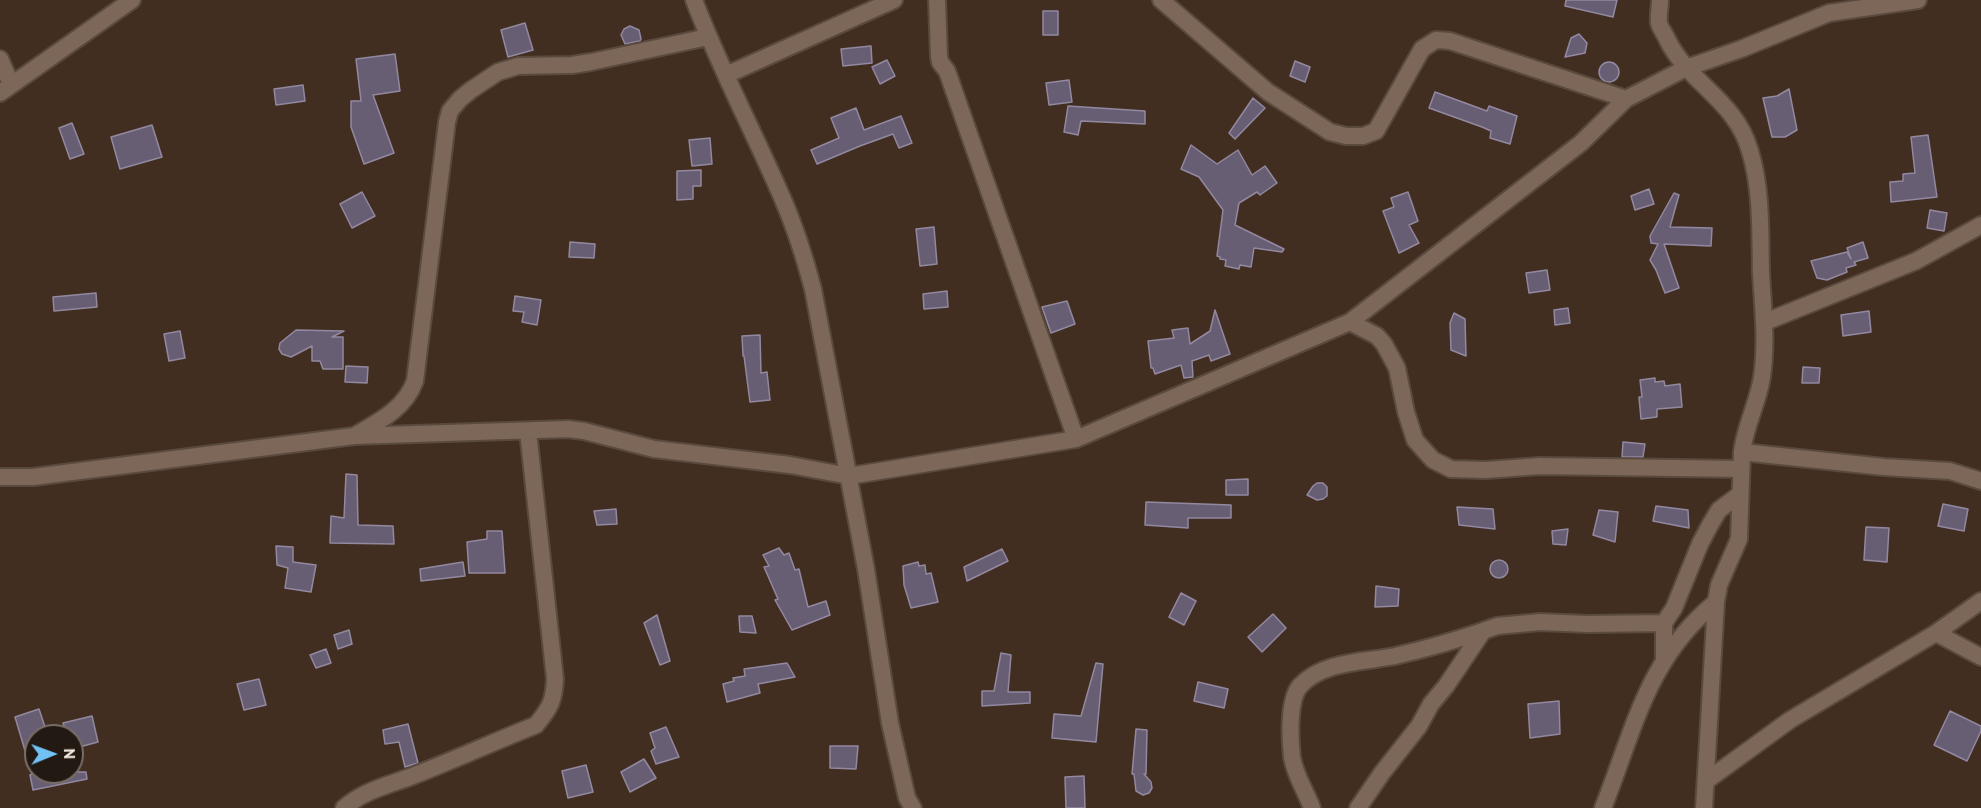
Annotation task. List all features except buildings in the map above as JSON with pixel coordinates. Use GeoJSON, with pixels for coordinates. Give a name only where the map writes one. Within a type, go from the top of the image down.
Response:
{"type":"FeatureCollection","features":[{"type":"Feature","properties":{"kind":"street"},"geometry":{"type":"LineString","coordinates":[[0,59],[5,88],[132,0]]}},
{"type":"Feature","properties":{"kind":"street"},"geometry":{"type":"LineString","coordinates":[[694,0],[708,37],[801,244],[813,289],[849,476],[890,723],[907,798],[913,808]]}},
{"type":"Feature","properties":{"kind":"street"},"geometry":{"type":"LineString","coordinates":[[726,75],[894,0]]}},
{"type":"Feature","properties":{"kind":"street"},"geometry":{"type":"LineString","coordinates":[[937,0],[940,62],[947,71],[1076,439]]}},
{"type":"Feature","properties":{"kind":"street"},"geometry":{"type":"LineString","coordinates":[[1161,0],[1268,92],[1330,132],[1346,136],[1363,136],[1376,131],[1422,49],[1436,40],[1450,41],[1626,99]]}},
{"type":"Feature","properties":{"kind":"street"},"geometry":{"type":"LineString","coordinates":[[1660,0],[1659,23],[1674,53],[1735,117],[1750,149],[1758,185],[1765,322],[1762,375],[1758,396],[1744,438],[1739,495],[1741,517],[1739,540],[1719,585],[1716,602],[1704,808]]}},
{"type":"Feature","properties":{"kind":"street"},"geometry":{"type":"LineString","coordinates":[[1829,13],[1840,0]]}},
{"type":"Feature","properties":{"kind":"street"},"geometry":{"type":"LineString","coordinates":[[0,477],[33,477],[354,436],[552,429],[584,431],[654,449],[790,465],[849,476],[1076,439],[1350,322],[1581,143],[1626,99],[1686,68],[1741,49],[1829,13],[1918,0]]}},
{"type":"Feature","properties":{"kind":"street"},"geometry":{"type":"LineString","coordinates":[[354,436],[400,407],[410,394],[415,381],[447,122],[450,111],[460,99],[498,72],[518,66],[582,63],[708,37]]}},
{"type":"Feature","properties":{"kind":"street"},"geometry":{"type":"LineString","coordinates":[[1765,322],[1916,261],[1981,225]]}},
{"type":"Feature","properties":{"kind":"street"},"geometry":{"type":"LineString","coordinates":[[1350,322],[1377,336],[1384,344],[1397,368],[1406,412],[1415,440],[1433,460],[1451,468],[1486,470],[1540,466],[1741,460],[1950,471],[1981,481]]}},
{"type":"Feature","properties":{"kind":"street"},"geometry":{"type":"LineString","coordinates":[[344,808],[373,789],[413,776],[536,725],[549,710],[555,696],[555,679],[528,431]]}},
{"type":"Feature","properties":{"kind":"street"},"geometry":{"type":"LineString","coordinates":[[1664,659],[1664,623],[1674,608],[1700,544],[1719,510],[1739,495]]}},
{"type":"Feature","properties":{"kind":"street"},"geometry":{"type":"LineString","coordinates":[[1706,781],[1790,720],[1936,633],[1981,601]]}},
{"type":"Feature","properties":{"kind":"street"},"geometry":{"type":"LineString","coordinates":[[1603,808],[1645,694],[1664,659],[1701,614],[1716,602]]}},
{"type":"Feature","properties":{"kind":"street"},"geometry":{"type":"LineString","coordinates":[[1312,808],[1292,759],[1291,714],[1299,687],[1313,676],[1340,665],[1432,647],[1497,626],[1540,622],[1664,623]]}},
{"type":"Feature","properties":{"kind":"street"},"geometry":{"type":"LineString","coordinates":[[1358,808],[1419,726],[1431,704],[1483,631]]}},
{"type":"Feature","properties":{"kind":"street"},"geometry":{"type":"LineString","coordinates":[[1936,633],[1981,657]]}}]}
